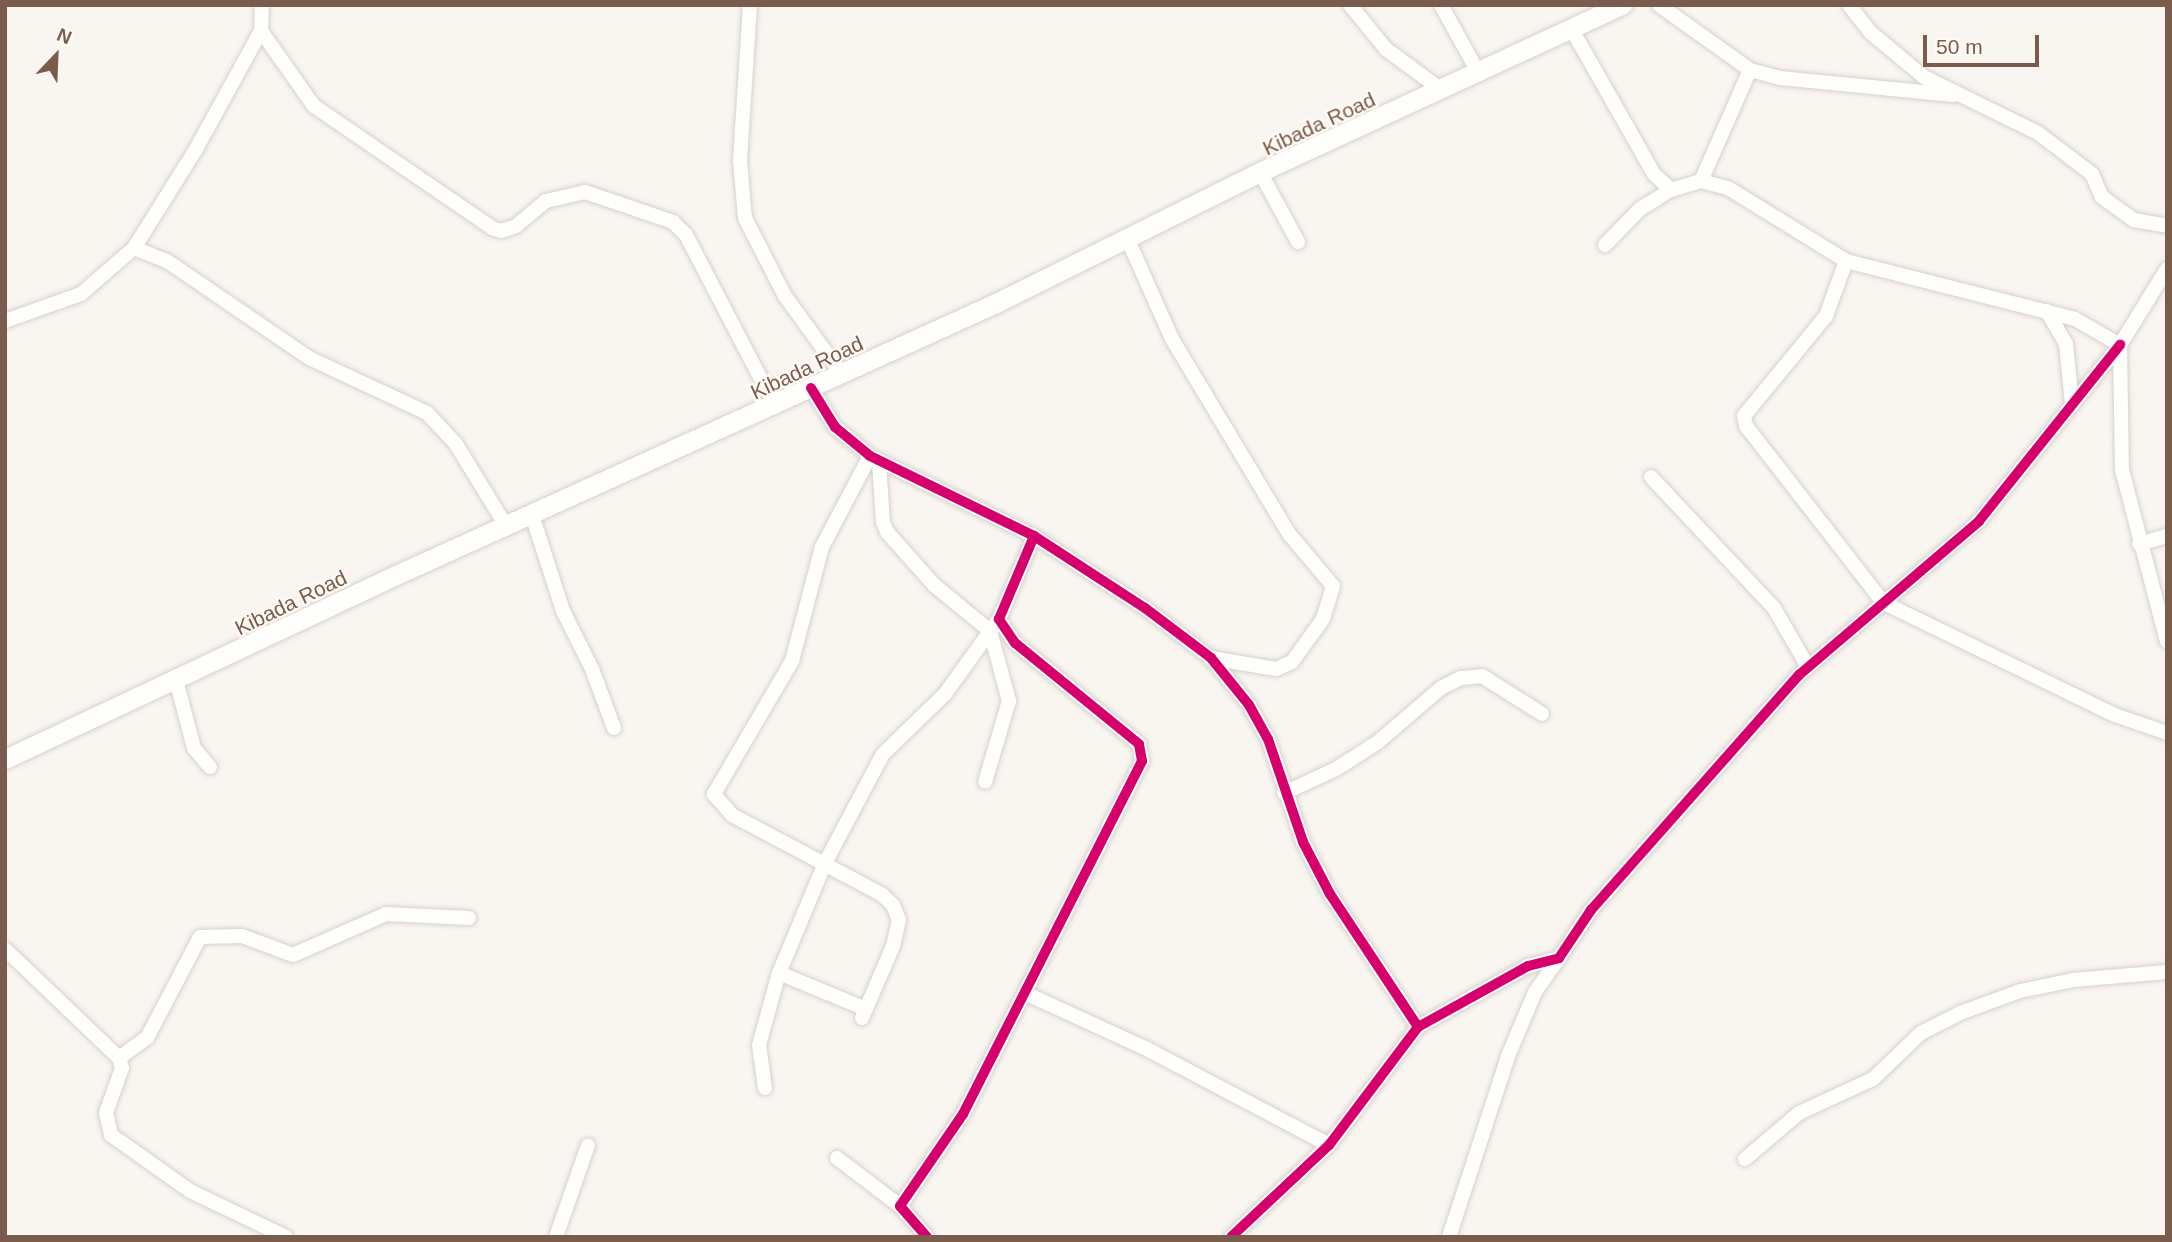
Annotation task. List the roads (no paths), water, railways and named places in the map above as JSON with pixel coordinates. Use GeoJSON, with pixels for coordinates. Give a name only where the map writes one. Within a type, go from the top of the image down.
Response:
{"type":"FeatureCollection","features":[{"type":"Feature","properties":{"kind":"main road","name":"Kibada Road"},"geometry":{"type":"LineString","coordinates":[[5,758],[811,388],[1128,240],[1260,172],[1622,5]]}},
{"type":"Feature","properties":{"kind":"street"},"geometry":{"type":"LineString","coordinates":[[5,321],[81,294],[134,248],[196,149],[261,31],[262,5]]}},
{"type":"Feature","properties":{"kind":"street"},"geometry":{"type":"LineString","coordinates":[[750,5],[740,160],[745,218],[785,296],[841,373]]}},
{"type":"Feature","properties":{"kind":"street"},"geometry":{"type":"LineString","coordinates":[[1350,5],[1386,49],[1440,89]]}},
{"type":"Feature","properties":{"kind":"street"},"geometry":{"type":"LineString","coordinates":[[1441,5],[1478,72]]}},
{"type":"Feature","properties":{"kind":"street"},"geometry":{"type":"LineString","coordinates":[[1659,5],[1750,70],[1806,81],[1958,96]]}},
{"type":"Feature","properties":{"kind":"street"},"geometry":{"type":"LineString","coordinates":[[1849,5],[1870,32],[1924,77],[2038,133],[2092,174],[2102,197],[2134,220],[2167,226]]}},
{"type":"Feature","properties":{"kind":"street"},"geometry":{"type":"LineString","coordinates":[[1571,28],[1654,174],[1671,190]]}},
{"type":"Feature","properties":{"kind":"street"},"geometry":{"type":"LineString","coordinates":[[261,31],[314,106],[492,228],[501,231],[516,226],[546,201],[585,192],[673,222],[686,235],[774,404]]}},
{"type":"Feature","properties":{"kind":"street"},"geometry":{"type":"LineString","coordinates":[[1702,181],[1750,70]]}},
{"type":"Feature","properties":{"kind":"street"},"geometry":{"type":"LineString","coordinates":[[1260,172],[1298,242]]}},
{"type":"Feature","properties":{"kind":"street"},"geometry":{"type":"LineString","coordinates":[[1605,245],[1640,209],[1671,190],[1702,181],[1728,188],[1846,261],[2075,319],[2120,345]]}},
{"type":"Feature","properties":{"kind":"street"},"geometry":{"type":"LineString","coordinates":[[1128,240],[1179,351],[1290,535],[1333,586],[1323,619],[1292,662],[1276,669],[1212,658]]}},
{"type":"Feature","properties":{"kind":"street"},"geometry":{"type":"LineString","coordinates":[[134,248],[167,261],[309,358],[427,413],[456,444],[506,526]]}},
{"type":"Feature","properties":{"kind":"street"},"geometry":{"type":"LineString","coordinates":[[1846,261],[1826,316],[1744,416],[1746,426],[1884,603],[2115,715],[2167,733]]}},
{"type":"Feature","properties":{"kind":"street"},"geometry":{"type":"LineString","coordinates":[[1449,1237],[1508,1056],[1535,992],[1591,910],[1808,667],[1979,521],[2120,345],[2167,269]]}},
{"type":"Feature","properties":{"kind":"street"},"geometry":{"type":"LineString","coordinates":[[2047,311],[2066,344],[2072,404]]}},
{"type":"Feature","properties":{"kind":"street"},"geometry":{"type":"LineString","coordinates":[[2120,345],[2122,470],[2139,544],[2167,641]]}},
{"type":"Feature","properties":{"kind":"street"},"geometry":{"type":"LineString","coordinates":[[811,388],[835,427],[874,459],[956,494],[1034,536],[1145,608],[1212,658],[1262,728],[1303,842],[1330,894],[1418,1027]]}},
{"type":"Feature","properties":{"kind":"street"},"geometry":{"type":"LineString","coordinates":[[874,459],[883,523],[887,532],[934,585],[994,625],[1139,744],[1142,761],[1027,994],[963,1114],[900,1206]]}},
{"type":"Feature","properties":{"kind":"street"},"geometry":{"type":"LineString","coordinates":[[779,973],[864,1014],[893,946],[899,920],[881,894],[732,815],[714,794],[792,661],[822,547],[874,459]]}},
{"type":"Feature","properties":{"kind":"street"},"geometry":{"type":"LineString","coordinates":[[1651,477],[1774,608],[1808,667]]}},
{"type":"Feature","properties":{"kind":"street"},"geometry":{"type":"LineString","coordinates":[[532,515],[563,611],[592,668],[614,728]]}},
{"type":"Feature","properties":{"kind":"street"},"geometry":{"type":"LineString","coordinates":[[765,1088],[760,1045],[779,973],[825,863],[883,754],[946,694],[994,625],[1034,536]]}},
{"type":"Feature","properties":{"kind":"street"},"geometry":{"type":"LineString","coordinates":[[2139,544],[2167,536]]}},
{"type":"Feature","properties":{"kind":"street"},"geometry":{"type":"LineString","coordinates":[[985,782],[1009,701],[994,625]]}},
{"type":"Feature","properties":{"kind":"street"},"geometry":{"type":"LineString","coordinates":[[1284,793],[1336,769],[1378,742],[1441,688],[1461,678],[1482,676],[1542,714]]}},
{"type":"Feature","properties":{"kind":"street"},"geometry":{"type":"LineString","coordinates":[[176,680],[194,748],[210,767]]}},
{"type":"Feature","properties":{"kind":"street"},"geometry":{"type":"LineString","coordinates":[[119,1058],[148,1038],[200,937],[242,936],[293,954],[386,914],[469,918]]}},
{"type":"Feature","properties":{"kind":"street"},"geometry":{"type":"LineString","coordinates":[[5,949],[119,1058],[122,1068],[106,1113],[111,1135],[190,1191],[286,1237]]}},
{"type":"Feature","properties":{"kind":"street"},"geometry":{"type":"LineString","coordinates":[[1231,1237],[1329,1145],[1418,1027],[1528,966],[1559,958]]}},
{"type":"Feature","properties":{"kind":"street"},"geometry":{"type":"LineString","coordinates":[[1745,1159],[1799,1112],[1873,1079],[1921,1033],[1959,1013],[2020,991],[2073,980],[2167,972]]}},
{"type":"Feature","properties":{"kind":"street"},"geometry":{"type":"LineString","coordinates":[[1027,994],[1145,1048],[1329,1145]]}},
{"type":"Feature","properties":{"kind":"street"},"geometry":{"type":"LineString","coordinates":[[556,1237],[588,1145]]}},
{"type":"Feature","properties":{"kind":"street"},"geometry":{"type":"LineString","coordinates":[[837,1158],[900,1206],[927,1237]]}}]}
